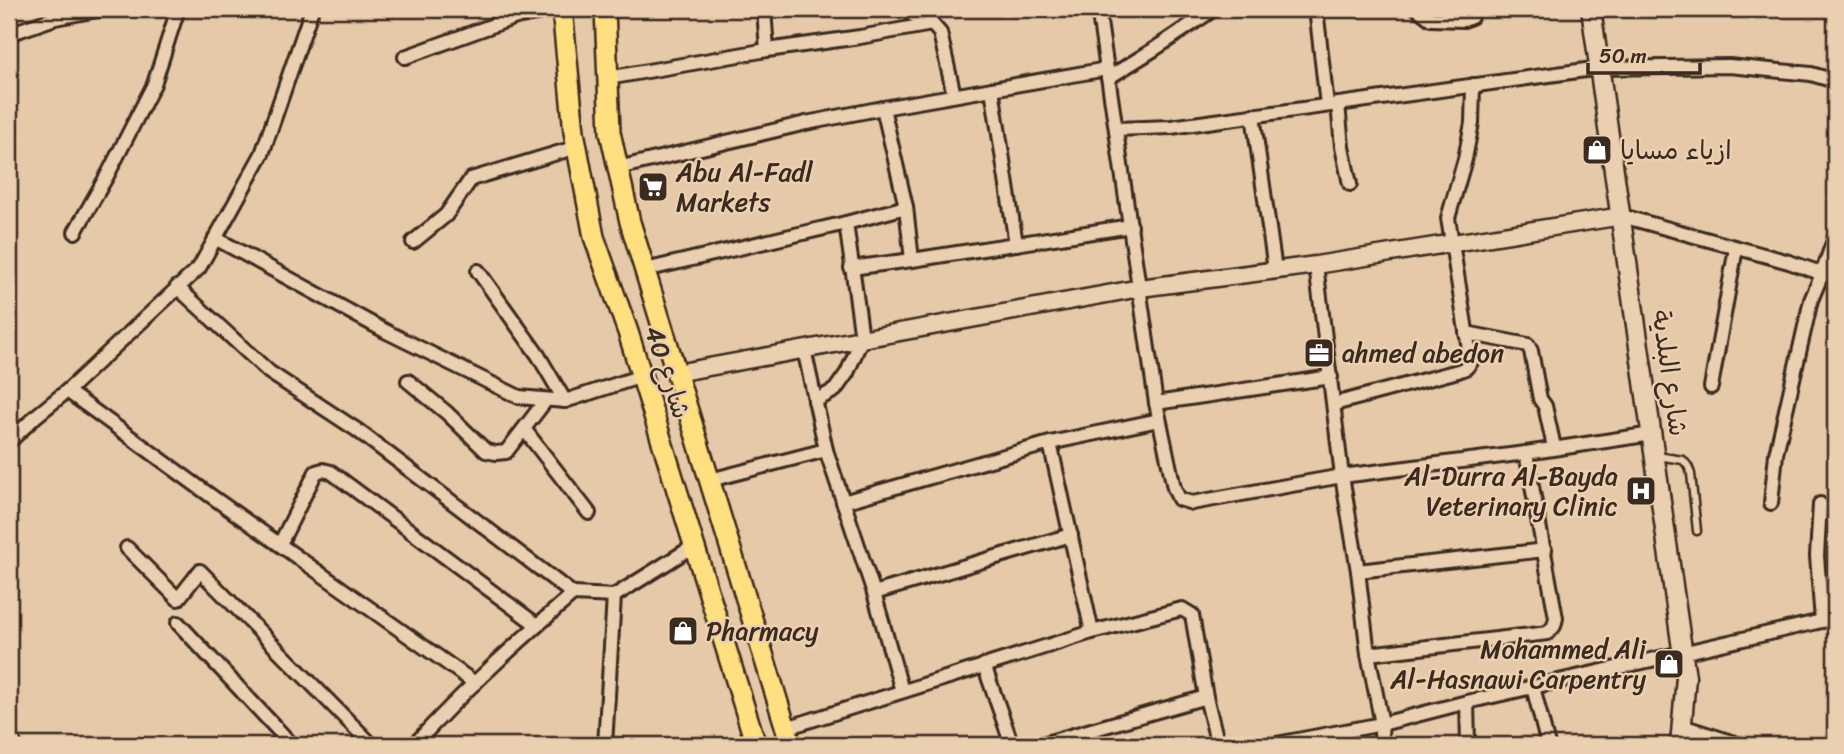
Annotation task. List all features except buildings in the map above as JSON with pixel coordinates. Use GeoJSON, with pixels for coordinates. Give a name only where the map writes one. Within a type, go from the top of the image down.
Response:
{"type":"FeatureCollection","features":[{"type":"Feature","properties":{"kind":"main road","name":"شارع 40"},"geometry":{"type":"LineString","coordinates":[[559,9],[577,146],[594,237],[642,376],[756,745]]}},
{"type":"Feature","properties":{"kind":"main road","name":"شارع 40"},"geometry":{"type":"LineString","coordinates":[[605,9],[610,132],[630,222],[789,736]]}},
{"type":"Feature","properties":{"kind":"main road","name":"شارع البلدية"},"geometry":{"type":"LineString","coordinates":[[1591,9],[1686,677],[1680,745]]}},
{"type":"Feature","properties":{"kind":"street"},"geometry":{"type":"LineString","coordinates":[[9,34],[55,18],[103,9]]}},
{"type":"Feature","properties":{"kind":"street"},"geometry":{"type":"LineString","coordinates":[[75,232],[154,85],[178,9]]}},
{"type":"Feature","properties":{"kind":"street"},"geometry":{"type":"LineString","coordinates":[[9,441],[199,268],[262,154],[312,9]]}},
{"type":"Feature","properties":{"kind":"street"},"geometry":{"type":"LineString","coordinates":[[405,57],[516,17],[559,9]]}},
{"type":"Feature","properties":{"kind":"street"},"geometry":{"type":"LineString","coordinates":[[764,9],[767,50]]}},
{"type":"Feature","properties":{"kind":"street"},"geometry":{"type":"LineString","coordinates":[[608,78],[767,50],[860,37],[940,9]]}},
{"type":"Feature","properties":{"kind":"street"},"geometry":{"type":"LineString","coordinates":[[1100,9],[1156,402],[1174,488],[1179,499],[1192,503],[1342,476],[1652,434]]}},
{"type":"Feature","properties":{"kind":"street"},"geometry":{"type":"LineString","coordinates":[[618,168],[883,108],[992,89],[1108,74],[1153,50],[1214,9]]}},
{"type":"Feature","properties":{"kind":"street"},"geometry":{"type":"LineString","coordinates":[[1316,9],[1332,104],[1350,184]]}},
{"type":"Feature","properties":{"kind":"street"},"geometry":{"type":"LineString","coordinates":[[1418,9],[1430,19],[1464,20],[1471,17],[1470,9]]}},
{"type":"Feature","properties":{"kind":"street"},"geometry":{"type":"LineString","coordinates":[[914,17],[932,24],[940,33],[954,95]]}},
{"type":"Feature","properties":{"kind":"street"},"geometry":{"type":"LineString","coordinates":[[1116,130],[1171,127],[1600,68],[1729,66],[1811,74],[1835,80]]}},
{"type":"Feature","properties":{"kind":"street"},"geometry":{"type":"LineString","coordinates":[[1334,404],[1466,368],[1471,362],[1448,218],[1472,123],[1473,85]]}},
{"type":"Feature","properties":{"kind":"street"},"geometry":{"type":"LineString","coordinates":[[992,89],[1016,244]]}},
{"type":"Feature","properties":{"kind":"street"},"geometry":{"type":"LineString","coordinates":[[883,108],[906,207],[912,260]]}},
{"type":"Feature","properties":{"kind":"street"},"geometry":{"type":"LineString","coordinates":[[1253,116],[1275,270]]}},
{"type":"Feature","properties":{"kind":"street"},"geometry":{"type":"LineString","coordinates":[[413,242],[446,215],[471,179],[577,146]]}},
{"type":"Feature","properties":{"kind":"street"},"geometry":{"type":"LineString","coordinates":[[645,270],[906,207]]}},
{"type":"Feature","properties":{"kind":"street"},"geometry":{"type":"LineString","coordinates":[[676,373],[1140,288],[1316,265],[1622,216],[1789,262],[1829,276]]}},
{"type":"Feature","properties":{"kind":"street"},"geometry":{"type":"LineString","coordinates":[[815,401],[835,390],[847,373],[862,338],[846,223]]}},
{"type":"Feature","properties":{"kind":"street"},"geometry":{"type":"LineString","coordinates":[[851,268],[1131,226]]}},
{"type":"Feature","properties":{"kind":"street"},"geometry":{"type":"LineString","coordinates":[[1771,503],[1776,454],[1811,300],[1829,276],[1835,237]]}},
{"type":"Feature","properties":{"kind":"street"},"geometry":{"type":"LineString","coordinates":[[215,238],[387,332],[519,397],[565,401],[642,376]]}},
{"type":"Feature","properties":{"kind":"street"},"geometry":{"type":"LineString","coordinates":[[1711,387],[1736,248]]}},
{"type":"Feature","properties":{"kind":"street"},"geometry":{"type":"LineString","coordinates":[[1316,265],[1342,476],[1358,571],[1368,654],[1382,724],[1380,745]]}},
{"type":"Feature","properties":{"kind":"street"},"geometry":{"type":"LineString","coordinates":[[478,271],[538,355],[565,401]]}},
{"type":"Feature","properties":{"kind":"street"},"geometry":{"type":"LineString","coordinates":[[177,287],[269,372],[357,430],[573,594],[614,596],[694,546]]}},
{"type":"Feature","properties":{"kind":"street"},"geometry":{"type":"LineString","coordinates":[[1466,333],[1528,345],[1554,447]]}},
{"type":"Feature","properties":{"kind":"street"},"geometry":{"type":"LineString","coordinates":[[804,349],[826,450],[874,593],[902,691]]}},
{"type":"Feature","properties":{"kind":"street"},"geometry":{"type":"LineString","coordinates":[[1156,402],[1331,377]]}},
{"type":"Feature","properties":{"kind":"street"},"geometry":{"type":"LineString","coordinates":[[408,381],[447,413],[486,451],[496,453],[506,452],[546,400]]}},
{"type":"Feature","properties":{"kind":"street"},"geometry":{"type":"LineString","coordinates":[[67,391],[475,683]]}},
{"type":"Feature","properties":{"kind":"street"},"geometry":{"type":"LineString","coordinates":[[844,502],[1050,443],[1159,420]]}},
{"type":"Feature","properties":{"kind":"street"},"geometry":{"type":"LineString","coordinates":[[524,429],[589,513]]}},
{"type":"Feature","properties":{"kind":"street"},"geometry":{"type":"LineString","coordinates":[[1050,443],[1092,632]]}},
{"type":"Feature","properties":{"kind":"street"},"geometry":{"type":"LineString","coordinates":[[710,480],[826,450]]}},
{"type":"Feature","properties":{"kind":"street"},"geometry":{"type":"LineString","coordinates":[[1368,654],[1548,633],[1554,626],[1556,618],[1526,453]]}},
{"type":"Feature","properties":{"kind":"street"},"geometry":{"type":"LineString","coordinates":[[280,544],[316,472],[331,472],[537,625]]}},
{"type":"Feature","properties":{"kind":"street"},"geometry":{"type":"LineString","coordinates":[[1270,745],[1382,724],[1467,702],[1829,620],[1817,556],[1820,504]]}},
{"type":"Feature","properties":{"kind":"street"},"geometry":{"type":"LineString","coordinates":[[874,593],[1071,535]]}},
{"type":"Feature","properties":{"kind":"street"},"geometry":{"type":"LineString","coordinates":[[127,548],[178,599],[200,571],[372,745]]}},
{"type":"Feature","properties":{"kind":"street"},"geometry":{"type":"LineString","coordinates":[[1358,571],[1545,551]]}},
{"type":"Feature","properties":{"kind":"street"},"geometry":{"type":"LineString","coordinates":[[414,745],[446,710],[573,594]]}},
{"type":"Feature","properties":{"kind":"street"},"geometry":{"type":"LineString","coordinates":[[605,745],[614,596]]}},
{"type":"Feature","properties":{"kind":"street"},"geometry":{"type":"LineString","coordinates":[[789,736],[902,691],[1092,632],[1182,609],[1192,615],[1206,697],[1218,745]]}},
{"type":"Feature","properties":{"kind":"street"},"geometry":{"type":"LineString","coordinates":[[178,623],[292,745]]}},
{"type":"Feature","properties":{"kind":"street"},"geometry":{"type":"LineString","coordinates":[[984,665],[1012,745]]}},
{"type":"Feature","properties":{"kind":"street"},"geometry":{"type":"LineString","coordinates":[[1533,687],[1548,745]]}},
{"type":"Feature","properties":{"kind":"street"},"geometry":{"type":"LineString","coordinates":[[1039,745],[1058,743],[1206,697]]}},
{"type":"Feature","properties":{"kind":"street"},"geometry":{"type":"LineString","coordinates":[[1467,702],[1468,745]]}},
{"type":"Feature","properties":{"kind":"street"},"geometry":{"type":"LineString","coordinates":[[1682,726],[1741,745]]}},
{"type":"Feature","properties":{"kind":"street"},"geometry":{"type":"LineString","coordinates":[[9,738],[15,745]]}},
{"type":"Feature","properties":{"kind":"lane"},"geometry":{"type":"LineString","coordinates":[[1655,455],[1683,460],[1688,466],[1697,531]]}},
{"type":"Feature","properties":{"kind":"place","name":"ازياء مسايا"},"geometry":{"type":"Point","coordinates":[1597,150]}},
{"type":"Feature","properties":{"kind":"place","name":"Abu Al-Fadl Markets"},"geometry":{"type":"Point","coordinates":[653,187]}},
{"type":"Feature","properties":{"kind":"place","name":"ahmed abedon"},"geometry":{"type":"Point","coordinates":[1319,353]}},
{"type":"Feature","properties":{"kind":"place","name":"Al-Durra Al-Bayda Veterinary Clinic"},"geometry":{"type":"Point","coordinates":[1641,491]}},
{"type":"Feature","properties":{"kind":"place","name":"Pharmacy"},"geometry":{"type":"Point","coordinates":[683,631]}},
{"type":"Feature","properties":{"kind":"place","name":"Mohammed Ali Al-Hasnawi Carpentry"},"geometry":{"type":"Point","coordinates":[1669,664]}}]}
